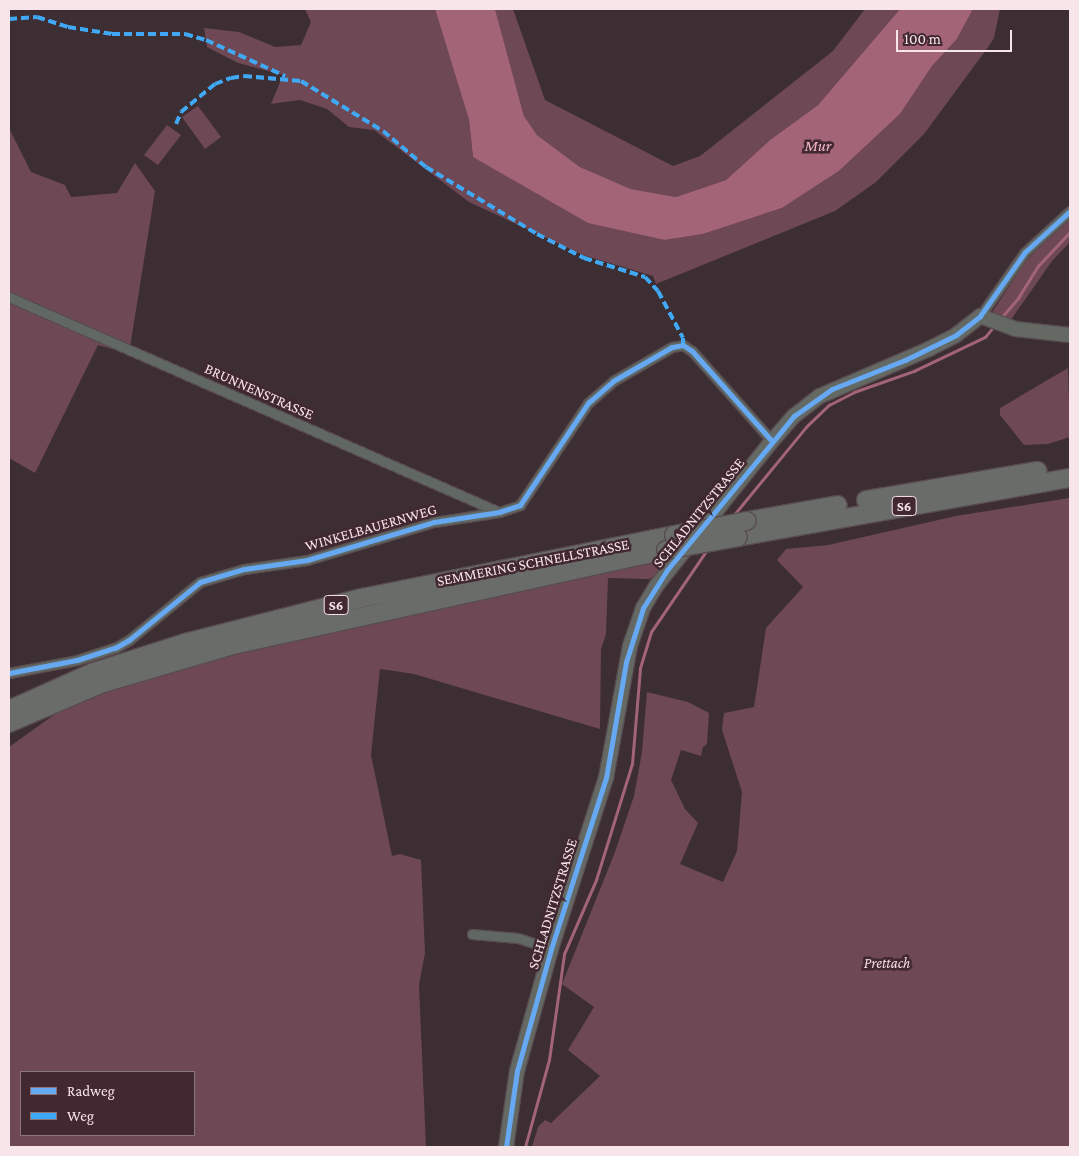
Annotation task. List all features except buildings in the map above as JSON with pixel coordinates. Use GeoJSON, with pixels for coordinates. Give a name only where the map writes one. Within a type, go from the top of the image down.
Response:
{"type":"FeatureCollection","features":[{"type":"Feature","properties":{"kind":"highway","name":"SEMMERING SCHNELLSTRASSE"},"geometry":{"type":"LineString","coordinates":[[9,723],[103,683],[233,644],[670,542],[747,520],[1070,466]]}},
{"type":"Feature","properties":{"kind":"highway","name":"SEMMERING SCHNELLSTRASSE"},"geometry":{"type":"LineString","coordinates":[[9,710],[94,672],[185,643],[362,598],[670,542],[738,537],[1070,478]]}},
{"type":"Feature","properties":{"kind":"street","name":"SCHLADNITZSTRASSE"},"geometry":{"type":"LineString","coordinates":[[506,1147],[517,1071],[551,949],[606,778],[626,662],[643,608],[667,570],[720,509],[772,441],[806,406],[832,389],[929,348],[956,335],[984,318],[1025,252],[1070,211]]}},
{"type":"Feature","properties":{"kind":"street","name":"BRUNNENSTRASSE"},"geometry":{"type":"LineString","coordinates":[[9,297],[499,512]]}},
{"type":"Feature","properties":{"kind":"street"},"geometry":{"type":"LineString","coordinates":[[984,318],[1006,326],[1040,334],[1070,335]]}},
{"type":"Feature","properties":{"kind":"street","name":"WINKELBAUERNWEG"},"geometry":{"type":"LineString","coordinates":[[9,673],[77,660],[114,648],[129,640],[200,582],[244,569],[307,560],[434,522],[499,512],[520,505],[588,403],[613,381],[672,347],[683,345],[692,351],[772,441]]}},
{"type":"Feature","properties":{"kind":"street","name":"SCHLADNITZSTRASSE"},"geometry":{"type":"LineString","coordinates":[[472,934],[518,938],[551,949]]}},
{"type":"Feature","properties":{"kind":"green space"},"geometry":{"type":"Polygon","coordinates":[[[305,9],[435,9],[469,120],[473,157],[665,240],[703,234],[782,208],[839,171],[900,114],[932,66],[957,39],[973,9],[1000,9],[994,38],[989,46],[924,134],[876,182],[835,211],[656,284],[653,276],[583,255],[469,202],[374,130],[349,127],[327,109],[300,100],[271,104],[283,75],[238,63],[207,47],[204,28],[239,32],[275,47],[301,45],[311,22],[305,9]]]}},
{"type":"Feature","properties":{"kind":"green space"},"geometry":{"type":"Polygon","coordinates":[[[495,9],[513,9],[545,100],[673,166],[700,156],[833,51],[865,9],[900,9],[818,105],[770,140],[726,180],[676,197],[631,189],[580,167],[537,135],[524,116],[495,9]]]}},
{"type":"Feature","properties":{"kind":"green space"},"geometry":{"type":"Polygon","coordinates":[[[198,106],[221,137],[205,149],[182,117],[198,106]]]}},
{"type":"Feature","properties":{"kind":"green space"},"geometry":{"type":"Polygon","coordinates":[[[167,125],[181,135],[158,165],[144,155],[167,125]]]}},
{"type":"Feature","properties":{"kind":"green space"},"geometry":{"type":"Polygon","coordinates":[[[9,128],[31,172],[65,185],[71,197],[117,193],[135,163],[155,191],[129,354],[98,345],[35,473],[9,458],[9,128]]]}},
{"type":"Feature","properties":{"kind":"green space"},"geometry":{"type":"Polygon","coordinates":[[[1070,219],[1070,242],[1052,261],[1010,321],[991,314],[1025,262],[1052,233],[1070,219]]]}},
{"type":"Feature","properties":{"kind":"green space"},"geometry":{"type":"Polygon","coordinates":[[[1068,368],[1070,437],[1048,444],[1024,445],[1000,415],[1000,408],[1068,368]]]}},
{"type":"Feature","properties":{"kind":"green space","name":"Prettach"},"geometry":{"type":"Polygon","coordinates":[[[1069,498],[1070,1147],[532,1147],[538,1127],[545,1120],[551,1123],[600,1076],[568,1050],[594,1007],[562,984],[615,852],[634,796],[642,752],[647,692],[688,702],[709,713],[707,744],[703,747],[701,756],[681,750],[671,780],[685,809],[698,823],[680,864],[723,882],[737,851],[742,792],[722,730],[724,713],[754,707],[766,628],[803,587],[777,560],[786,549],[828,545],[956,516],[1069,498]]]}},
{"type":"Feature","properties":{"kind":"green space"},"geometry":{"type":"Polygon","coordinates":[[[673,556],[657,575],[649,579],[608,578],[606,634],[601,649],[600,729],[414,674],[380,669],[371,755],[392,856],[400,854],[421,860],[425,953],[419,985],[426,1147],[9,1147],[9,747],[72,702],[163,669],[673,556]]]}},
{"type":"Feature","properties":{"kind":"water","name":"Mur"},"geometry":{"type":"Polygon","coordinates":[[[435,9],[495,9],[524,116],[537,135],[580,167],[631,189],[676,197],[726,180],[770,140],[818,105],[900,9],[973,9],[957,39],[932,66],[900,114],[839,171],[782,208],[703,234],[665,240],[588,223],[473,157],[469,120],[435,9]]]}},
{"type":"Feature","properties":{"kind":"waterway"},"geometry":{"type":"LineString","coordinates":[[1000,319],[1018,298],[1038,266],[1070,232]]}},
{"type":"Feature","properties":{"kind":"waterway"},"geometry":{"type":"LineString","coordinates":[[733,516],[806,427],[829,405],[854,392],[914,371],[985,337],[995,325]]}},
{"type":"Feature","properties":{"kind":"waterway"},"geometry":{"type":"LineString","coordinates":[[525,1147],[549,1060],[564,954],[596,880],[632,764],[640,668],[651,632],[707,550]]}},
{"type":"Feature","properties":{"kind":"marked path"},"geometry":{"type":"LineString","coordinates":[[9,19],[37,17],[68,27],[112,34],[185,34],[206,40],[285,76]]}},
{"type":"Feature","properties":{"kind":"marked path"},"geometry":{"type":"LineString","coordinates":[[176,124],[181,112],[215,84],[231,78],[244,76],[301,81],[383,131],[426,167],[537,234],[584,258],[645,277],[658,291],[683,338],[683,345]]}},
{"type":"Feature","properties":{"kind":"cycle path"},"geometry":{"type":"LineString","coordinates":[[506,1147],[517,1071],[551,949],[606,778],[626,662],[643,608],[667,570],[794,416],[832,389],[905,360],[956,335],[980,316],[1025,252],[1070,211]]}},
{"type":"Feature","properties":{"kind":"cycle path"},"geometry":{"type":"LineString","coordinates":[[9,673],[77,660],[115,648],[129,640],[200,582],[244,569],[307,560],[434,522],[499,512],[520,505],[588,403],[613,381],[672,347],[683,345],[692,351],[772,441]]}}]}
